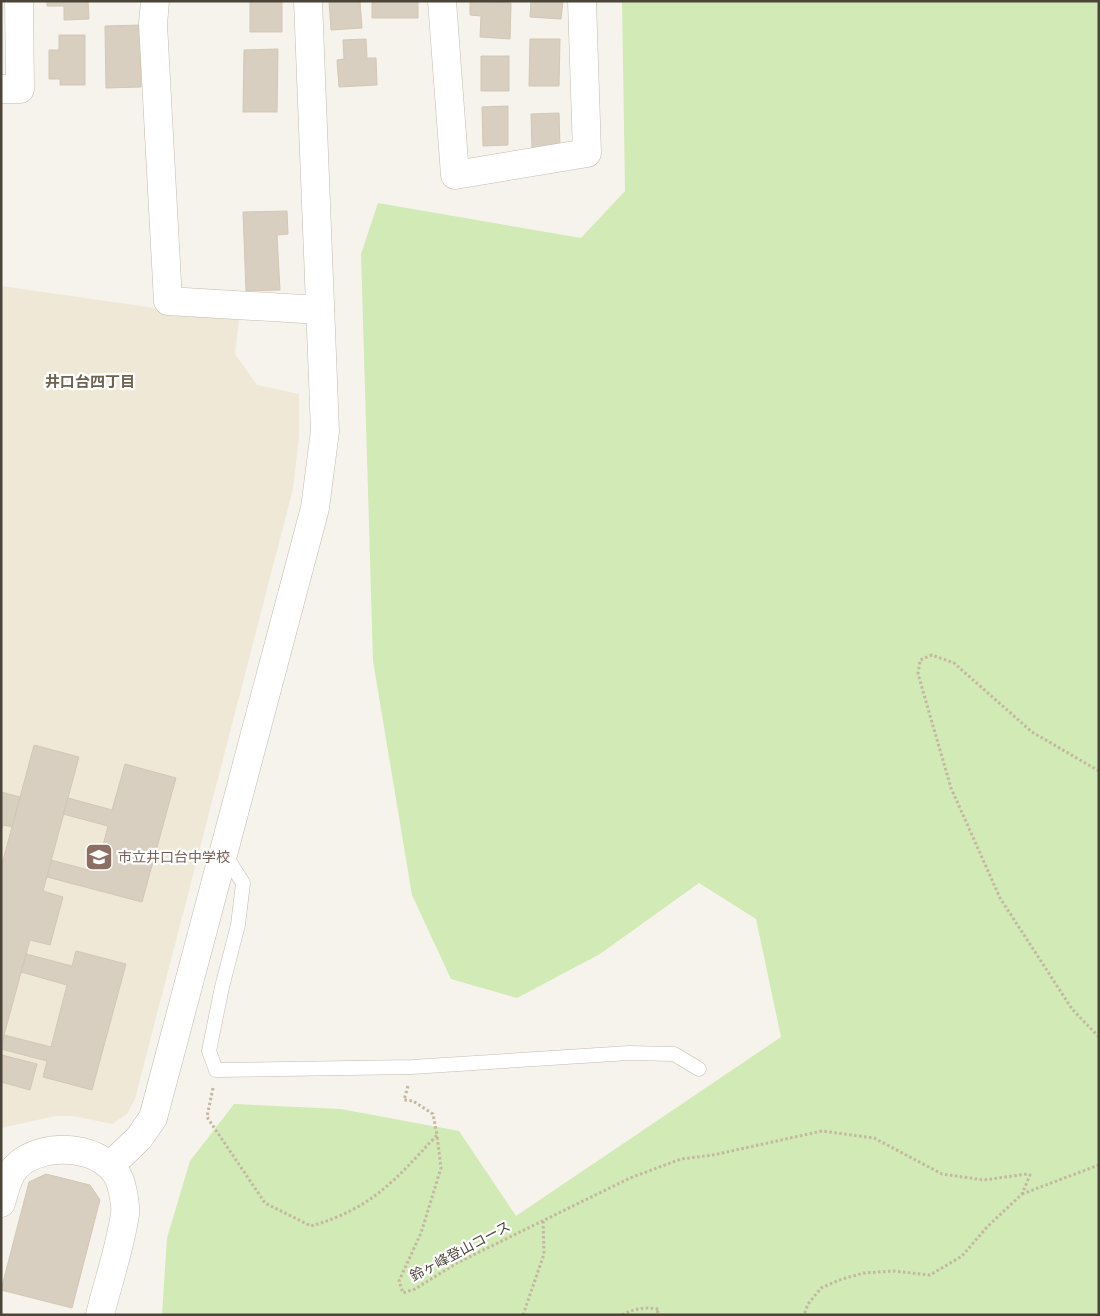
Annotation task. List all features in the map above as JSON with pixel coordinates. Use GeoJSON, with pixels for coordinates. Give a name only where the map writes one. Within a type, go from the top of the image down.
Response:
{"type":"FeatureCollection","features":[{"type":"Feature","properties":{"kind":"street"},"geometry":{"type":"LineString","coordinates":[[1,89],[20,89],[19,1]]}},
{"type":"Feature","properties":{"kind":"street"},"geometry":{"type":"LineString","coordinates":[[155,1],[153,24],[168,301],[320,310]]}},
{"type":"Feature","properties":{"kind":"street"},"geometry":{"type":"LineString","coordinates":[[110,1166],[139,1138],[153,1118],[315,508],[325,431],[308,1]]}},
{"type":"Feature","properties":{"kind":"street"},"geometry":{"type":"LineString","coordinates":[[442,1],[454,175],[587,153],[582,1]]}},
{"type":"Feature","properties":{"kind":"street"},"geometry":{"type":"LineString","coordinates":[[1,1203],[8,1181],[16,1167],[37,1154],[55,1149],[80,1150],[110,1166],[120,1182],[125,1212],[100,1315]]}},
{"type":"Feature","properties":{"kind":"lane"},"geometry":{"type":"LineString","coordinates":[[224,853],[243,883],[238,925],[222,987],[209,1051],[216,1070],[412,1067],[628,1053],[674,1054],[699,1069]]}},
{"type":"Feature","properties":{"kind":"path"},"geometry":{"type":"LineString","coordinates":[[1099,771],[1032,732],[954,663],[932,655],[920,660],[918,674],[951,788],[1000,898],[1072,1009],[1099,1037]]}},
{"type":"Feature","properties":{"kind":"path"},"geometry":{"type":"LineString","coordinates":[[216,1070],[207,1117],[265,1203],[311,1226],[340,1218],[375,1198],[437,1135],[434,1114],[413,1101],[404,1100],[412,1067]]}},
{"type":"Feature","properties":{"kind":"path","name":"鈴ヶ峰登山コース"},"geometry":{"type":"LineString","coordinates":[[437,1135],[441,1168],[421,1233],[399,1281],[403,1293],[415,1289],[457,1263],[543,1219],[630,1178],[681,1159],[713,1155],[822,1131],[874,1138],[942,1174],[984,1180],[1030,1175],[1030,1179],[1022,1194]]}},
{"type":"Feature","properties":{"kind":"path"},"geometry":{"type":"LineString","coordinates":[[804,1315],[808,1304],[821,1288],[856,1275],[893,1271],[930,1275],[962,1256],[988,1226],[1022,1194],[1099,1164]]}},
{"type":"Feature","properties":{"kind":"path"},"geometry":{"type":"LineString","coordinates":[[523,1315],[544,1254],[543,1219]]}},
{"type":"Feature","properties":{"kind":"path"},"geometry":{"type":"LineString","coordinates":[[622,1315],[636,1308],[660,1309],[656,1315]]}},
{"type":"Feature","properties":{"kind":"shaded area","name":"市立井口台中学校"},"geometry":{"type":"Polygon","coordinates":[[[1,286],[239,320],[235,354],[257,385],[299,394],[299,436],[293,489],[135,1099],[127,1114],[112,1124],[73,1116],[55,1116],[1,1128],[1,286]]]}},
{"type":"Feature","properties":{"kind":"green space"},"geometry":{"type":"Polygon","coordinates":[[[622,1],[1099,1],[1099,1315],[162,1315],[167,1238],[190,1161],[234,1104],[341,1109],[459,1131],[516,1216],[781,1037],[756,919],[699,883],[600,954],[517,998],[451,979],[412,895],[373,661],[361,254],[378,203],[581,238],[625,191],[622,1]]]}},
{"type":"Feature","properties":{"kind":"building"},"geometry":{"type":"Polygon","coordinates":[[[47,1],[88,1],[89,19],[64,20],[64,6],[47,6],[47,1]]]}},
{"type":"Feature","properties":{"kind":"building"},"geometry":{"type":"Polygon","coordinates":[[[250,1],[282,1],[282,32],[250,32],[250,1]]]}},
{"type":"Feature","properties":{"kind":"building"},"geometry":{"type":"Polygon","coordinates":[[[329,1],[360,1],[362,28],[331,30],[329,1]]]}},
{"type":"Feature","properties":{"kind":"building"},"geometry":{"type":"Polygon","coordinates":[[[372,1],[418,1],[418,18],[372,18],[372,1]]]}},
{"type":"Feature","properties":{"kind":"building"},"geometry":{"type":"Polygon","coordinates":[[[470,1],[511,3],[510,39],[480,37],[481,16],[470,15],[470,1]]]}},
{"type":"Feature","properties":{"kind":"building"},"geometry":{"type":"Polygon","coordinates":[[[531,1],[563,1],[561,19],[530,17],[531,1]]]}},
{"type":"Feature","properties":{"kind":"building"},"geometry":{"type":"Polygon","coordinates":[[[140,25],[141,87],[106,88],[105,26],[140,25]]]}},
{"type":"Feature","properties":{"kind":"building"},"geometry":{"type":"Polygon","coordinates":[[[59,35],[85,35],[85,85],[60,85],[60,79],[49,79],[49,50],[59,50],[59,35]]]}},
{"type":"Feature","properties":{"kind":"building"},"geometry":{"type":"Polygon","coordinates":[[[366,39],[367,58],[376,58],[377,85],[339,87],[337,60],[344,59],[343,40],[366,39]]]}},
{"type":"Feature","properties":{"kind":"building"},"geometry":{"type":"Polygon","coordinates":[[[530,39],[560,39],[559,86],[529,86],[530,39]]]}},
{"type":"Feature","properties":{"kind":"building"},"geometry":{"type":"Polygon","coordinates":[[[278,49],[277,112],[243,112],[244,50],[278,49]]]}},
{"type":"Feature","properties":{"kind":"building"},"geometry":{"type":"Polygon","coordinates":[[[481,56],[509,56],[509,91],[481,91],[481,56]]]}},
{"type":"Feature","properties":{"kind":"building"},"geometry":{"type":"Polygon","coordinates":[[[508,106],[508,145],[483,146],[482,107],[508,106]]]}},
{"type":"Feature","properties":{"kind":"building"},"geometry":{"type":"Polygon","coordinates":[[[559,113],[560,147],[532,148],[531,114],[559,113]]]}},
{"type":"Feature","properties":{"kind":"building"},"geometry":{"type":"Polygon","coordinates":[[[287,211],[288,234],[277,235],[280,290],[246,291],[243,212],[287,211]]]}},
{"type":"Feature","properties":{"kind":"building"},"geometry":{"type":"Polygon","coordinates":[[[34,745],[79,757],[43,891],[63,897],[50,945],[30,940],[1,1046],[1,868],[34,745]]]}},
{"type":"Feature","properties":{"kind":"building"},"geometry":{"type":"Polygon","coordinates":[[[125,764],[176,778],[142,902],[47,877],[51,860],[96,872],[108,826],[63,814],[68,798],[112,810],[125,764]]]}},
{"type":"Feature","properties":{"kind":"building"},"geometry":{"type":"Polygon","coordinates":[[[1,792],[20,797],[12,827],[3,825],[1,830],[1,792]]]}},
{"type":"Feature","properties":{"kind":"building"},"geometry":{"type":"Polygon","coordinates":[[[76,951],[126,964],[92,1090],[43,1077],[47,1061],[1,1049],[4,1035],[51,1047],[67,985],[21,972],[26,954],[72,966],[76,951]]]}},
{"type":"Feature","properties":{"kind":"building"},"geometry":{"type":"Polygon","coordinates":[[[2,1055],[37,1064],[30,1090],[1,1082],[2,1055]]]}},
{"type":"Feature","properties":{"kind":"building"},"geometry":{"type":"Polygon","coordinates":[[[46,1174],[90,1185],[100,1200],[72,1308],[1,1290],[29,1182],[46,1174]]]}},
{"type":"Feature","properties":{"kind":"place","name":"市立井口台中学校"},"geometry":{"type":"Point","coordinates":[99,857]}},
{"type":"Feature","properties":{"kind":"district","name":"井口台四丁目"},"geometry":{"type":"Point","coordinates":[90,382]}}]}
